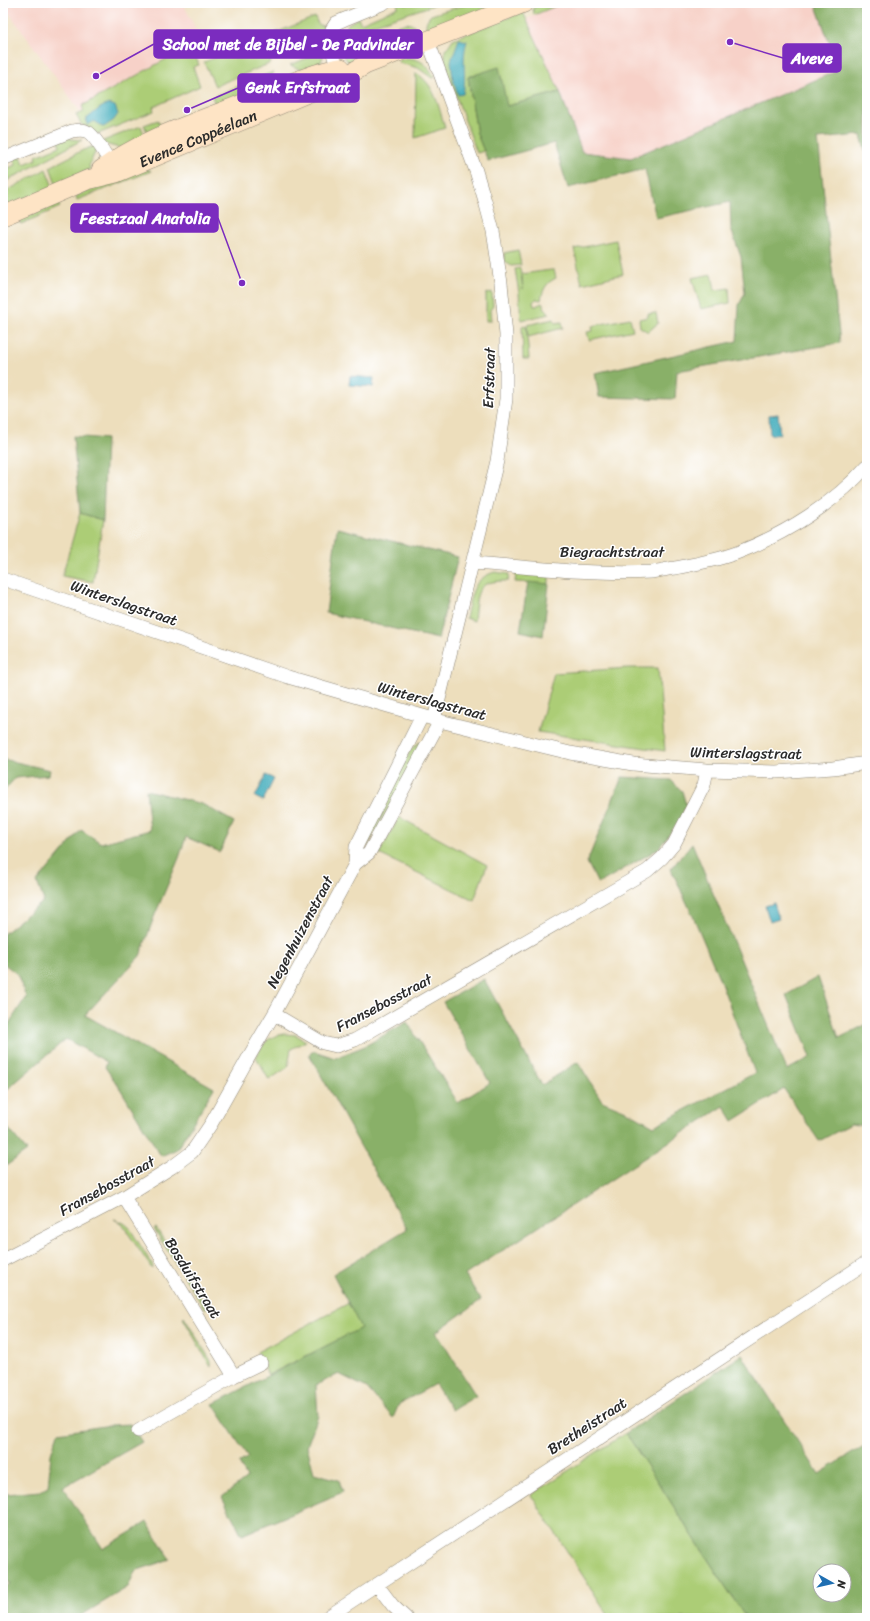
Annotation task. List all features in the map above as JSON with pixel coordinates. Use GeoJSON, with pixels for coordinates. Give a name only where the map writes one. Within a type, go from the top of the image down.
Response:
{"type":"FeatureCollection","features":[{"type":"Feature","properties":{"kind":"street"},"geometry":{"type":"LineString","coordinates":[[340,73],[330,44],[332,29],[336,23],[384,3]]}},
{"type":"Feature","properties":{"kind":"street","name":"Evence Coppéelaan"},"geometry":{"type":"LineString","coordinates":[[3,216],[113,168],[340,73],[365,65],[524,3]]}},
{"type":"Feature","properties":{"kind":"street","name":"Erfstraat"},"geometry":{"type":"LineString","coordinates":[[428,41],[476,171],[493,232],[505,313],[506,335],[506,399],[497,461],[432,719]]}},
{"type":"Feature","properties":{"kind":"street"},"geometry":{"type":"LineString","coordinates":[[3,159],[72,131],[81,130],[88,133],[96,140],[113,168]]}},
{"type":"Feature","properties":{"kind":"street","name":"Biegrachtstraat"},"geometry":{"type":"LineString","coordinates":[[472,563],[608,572],[652,572],[697,564],[739,552],[785,530],[828,501],[859,475],[867,466]]}},
{"type":"Feature","properties":{"kind":"street","name":"Winterslagstraat"},"geometry":{"type":"LineString","coordinates":[[3,579],[288,677],[432,719],[570,754],[633,764],[707,770],[776,772],[833,768],[867,763]]}},
{"type":"Feature","properties":{"kind":"street","name":"Negenhuizenstraat"},"geometry":{"type":"LineString","coordinates":[[355,864],[356,847],[432,719]]}},
{"type":"Feature","properties":{"kind":"street","name":"Negenhuizenstraat"},"geometry":{"type":"LineString","coordinates":[[274,1014],[355,864],[369,853],[432,719]]}},
{"type":"Feature","properties":{"kind":"street","name":"Fransebosstraat"},"geometry":{"type":"LineString","coordinates":[[3,1260],[124,1197],[172,1167],[192,1152],[211,1124],[250,1053],[274,1014],[323,1043],[336,1046],[355,1040],[647,871],[662,858],[674,844],[704,785],[707,770]]}},
{"type":"Feature","properties":{"kind":"street","name":"Bosduifstraat"},"geometry":{"type":"LineString","coordinates":[[124,1197],[234,1376]]}},
{"type":"Feature","properties":{"kind":"street","name":"Bretheistraat"},"geometry":{"type":"LineString","coordinates":[[326,1618],[867,1262]]}},
{"type":"Feature","properties":{"kind":"street"},"geometry":{"type":"LineString","coordinates":[[138,1431],[234,1376],[261,1363]]}},
{"type":"Feature","properties":{"kind":"street"},"geometry":{"type":"LineString","coordinates":[[377,1585],[406,1618]]}},
{"type":"Feature","properties":{"kind":"shaded area"},"geometry":{"type":"Polygon","coordinates":[[[9,3],[183,3],[201,40],[82,106],[83,109],[80,111],[4,6],[9,3]]]}},
{"type":"Feature","properties":{"kind":"shaded area"},"geometry":{"type":"Polygon","coordinates":[[[563,3],[815,3],[840,70],[631,158],[582,152],[560,92],[527,19],[563,3]]]}},
{"type":"Feature","properties":{"kind":"green space"},"geometry":{"type":"Polygon","coordinates":[[[397,3],[404,3],[405,5],[409,3],[440,3],[343,34],[348,24],[358,18],[361,23],[398,7],[397,3]]]}},
{"type":"Feature","properties":{"kind":"green space"},"geometry":{"type":"Polygon","coordinates":[[[471,3],[502,3],[428,33],[426,23],[431,15],[471,3]]]}},
{"type":"Feature","properties":{"kind":"green space"},"geometry":{"type":"Polygon","coordinates":[[[544,3],[563,3],[534,15],[533,8],[544,3]]]}},
{"type":"Feature","properties":{"kind":"green space"},"geometry":{"type":"Polygon","coordinates":[[[815,3],[867,3],[867,157],[861,135],[818,139],[840,343],[677,371],[675,399],[599,397],[595,373],[737,341],[739,305],[745,293],[741,257],[731,229],[730,202],[656,218],[645,169],[568,188],[554,143],[488,161],[477,134],[468,77],[499,67],[507,106],[560,92],[582,152],[631,158],[839,70],[815,3]]]}},
{"type":"Feature","properties":{"kind":"green space"},"geometry":{"type":"Polygon","coordinates":[[[523,12],[560,92],[507,106],[468,77],[477,134],[484,151],[477,153],[445,66],[445,51],[453,39],[523,12]]]}},
{"type":"Feature","properties":{"kind":"green space"},"geometry":{"type":"Polygon","coordinates":[[[315,17],[318,24],[327,28],[324,41],[285,57],[275,33],[315,17]]]}},
{"type":"Feature","properties":{"kind":"green space"},"geometry":{"type":"Polygon","coordinates":[[[406,23],[416,26],[419,36],[370,56],[348,62],[337,46],[406,23]]]}},
{"type":"Feature","properties":{"kind":"green space"},"geometry":{"type":"Polygon","coordinates":[[[262,39],[271,63],[215,86],[204,62],[262,39]]]}},
{"type":"Feature","properties":{"kind":"green space"},"geometry":{"type":"Polygon","coordinates":[[[191,45],[199,65],[193,67],[200,86],[153,107],[154,111],[98,134],[81,124],[76,115],[84,112],[82,106],[191,45]]]}},
{"type":"Feature","properties":{"kind":"green space"},"geometry":{"type":"Polygon","coordinates":[[[325,51],[320,65],[304,71],[290,65],[325,51]]]}},
{"type":"Feature","properties":{"kind":"green space"},"geometry":{"type":"Polygon","coordinates":[[[406,58],[420,61],[435,77],[432,78],[418,68],[400,63],[398,60],[406,58]]]}},
{"type":"Feature","properties":{"kind":"green space"},"geometry":{"type":"Polygon","coordinates":[[[273,72],[267,89],[218,110],[212,97],[273,72]]]}},
{"type":"Feature","properties":{"kind":"green space"},"geometry":{"type":"Polygon","coordinates":[[[416,73],[428,83],[432,90],[445,128],[415,138],[416,73]]]}},
{"type":"Feature","properties":{"kind":"green space"},"geometry":{"type":"Polygon","coordinates":[[[158,120],[163,131],[149,137],[144,125],[158,120]]]}},
{"type":"Feature","properties":{"kind":"green space"},"geometry":{"type":"Polygon","coordinates":[[[141,126],[146,139],[123,149],[105,144],[103,141],[141,126]]]}},
{"type":"Feature","properties":{"kind":"green space"},"geometry":{"type":"Polygon","coordinates":[[[70,137],[71,139],[82,140],[3,183],[3,170],[16,165],[14,159],[21,156],[24,164],[37,159],[36,156],[60,146],[58,141],[70,137]]]}},
{"type":"Feature","properties":{"kind":"green space"},"geometry":{"type":"Polygon","coordinates":[[[94,146],[96,150],[89,166],[90,169],[57,186],[50,167],[94,146]]]}},
{"type":"Feature","properties":{"kind":"green space"},"geometry":{"type":"Polygon","coordinates":[[[146,168],[151,171],[77,200],[76,196],[146,168]]]}},
{"type":"Feature","properties":{"kind":"green space"},"geometry":{"type":"Polygon","coordinates":[[[46,169],[53,187],[8,207],[3,193],[46,169]]]}},
{"type":"Feature","properties":{"kind":"green space"},"geometry":{"type":"Polygon","coordinates":[[[58,204],[60,207],[21,224],[20,219],[58,204]]]}},
{"type":"Feature","properties":{"kind":"green space"},"geometry":{"type":"Polygon","coordinates":[[[616,240],[623,274],[582,284],[574,249],[616,240]]]}},
{"type":"Feature","properties":{"kind":"green space"},"geometry":{"type":"Polygon","coordinates":[[[518,250],[521,265],[511,266],[505,261],[504,253],[518,250]]]}},
{"type":"Feature","properties":{"kind":"green space"},"geometry":{"type":"Polygon","coordinates":[[[520,268],[523,289],[522,274],[554,270],[556,278],[546,287],[541,300],[536,299],[533,302],[534,306],[542,303],[550,314],[521,320],[515,269],[520,268]]]}},
{"type":"Feature","properties":{"kind":"green space"},"geometry":{"type":"Polygon","coordinates":[[[712,274],[715,290],[729,288],[730,303],[701,309],[692,278],[712,274]]]}},
{"type":"Feature","properties":{"kind":"green space"},"geometry":{"type":"Polygon","coordinates":[[[492,292],[493,306],[490,310],[491,321],[486,321],[486,294],[492,292]]]}},
{"type":"Feature","properties":{"kind":"green space"},"geometry":{"type":"Polygon","coordinates":[[[656,313],[658,323],[648,332],[640,327],[639,319],[648,317],[648,314],[656,313]]]}},
{"type":"Feature","properties":{"kind":"green space"},"geometry":{"type":"Polygon","coordinates":[[[630,318],[633,330],[589,340],[587,332],[593,331],[592,326],[630,318]]]}},
{"type":"Feature","properties":{"kind":"green space"},"geometry":{"type":"Polygon","coordinates":[[[554,319],[555,323],[562,322],[563,328],[528,337],[527,325],[554,319]]]}},
{"type":"Feature","properties":{"kind":"green space"},"geometry":{"type":"Polygon","coordinates":[[[526,325],[529,359],[523,359],[522,326],[526,325]]]}},
{"type":"Feature","properties":{"kind":"green space"},"geometry":{"type":"Polygon","coordinates":[[[73,436],[106,439],[103,520],[80,513],[73,436]]]}},
{"type":"Feature","properties":{"kind":"green space"},"geometry":{"type":"Polygon","coordinates":[[[80,513],[103,520],[93,582],[62,576],[80,513]]]}},
{"type":"Feature","properties":{"kind":"green space"},"geometry":{"type":"Polygon","coordinates":[[[337,528],[458,557],[438,639],[326,613],[337,528]]]}},
{"type":"Feature","properties":{"kind":"green space"},"geometry":{"type":"Polygon","coordinates":[[[495,572],[509,574],[508,581],[497,581],[483,586],[479,590],[477,596],[474,621],[466,618],[473,590],[481,579],[495,572]]]}},
{"type":"Feature","properties":{"kind":"green space"},"geometry":{"type":"Polygon","coordinates":[[[516,574],[549,575],[549,584],[515,582],[516,574]]]}},
{"type":"Feature","properties":{"kind":"green space"},"geometry":{"type":"Polygon","coordinates":[[[528,582],[549,584],[543,636],[520,631],[528,582]]]}},
{"type":"Feature","properties":{"kind":"green space"},"geometry":{"type":"Polygon","coordinates":[[[628,668],[658,668],[665,751],[538,732],[554,673],[628,668]]]}},
{"type":"Feature","properties":{"kind":"green space"},"geometry":{"type":"Polygon","coordinates":[[[420,742],[419,755],[367,846],[364,845],[411,749],[420,742]]]}},
{"type":"Feature","properties":{"kind":"green space"},"geometry":{"type":"Polygon","coordinates":[[[3,759],[50,770],[49,775],[15,778],[3,792],[3,759]]]}},
{"type":"Feature","properties":{"kind":"green space"},"geometry":{"type":"Polygon","coordinates":[[[622,777],[671,780],[682,791],[686,805],[678,823],[658,849],[598,884],[587,862],[622,777]]]}},
{"type":"Feature","properties":{"kind":"green space"},"geometry":{"type":"Polygon","coordinates":[[[146,790],[202,804],[234,822],[220,852],[186,837],[140,956],[85,1015],[214,1088],[177,1149],[161,1156],[121,1090],[105,1067],[107,1062],[66,1039],[3,1093],[3,1033],[26,997],[17,974],[3,963],[3,934],[44,901],[37,882],[81,830],[101,843],[150,830],[146,790]]]}},
{"type":"Feature","properties":{"kind":"green space"},"geometry":{"type":"Polygon","coordinates":[[[399,817],[487,865],[474,900],[379,854],[399,817]]]}},
{"type":"Feature","properties":{"kind":"green space"},"geometry":{"type":"Polygon","coordinates":[[[692,843],[787,1070],[811,1057],[786,995],[818,977],[839,1038],[867,1024],[867,1126],[851,1124],[819,1141],[784,1089],[733,1121],[724,1106],[465,1275],[481,1300],[436,1332],[476,1396],[452,1410],[435,1384],[399,1404],[393,1418],[367,1388],[339,1374],[316,1385],[318,1416],[307,1446],[314,1473],[339,1480],[343,1492],[242,1535],[222,1497],[247,1478],[239,1463],[248,1457],[213,1404],[361,1328],[333,1274],[407,1229],[309,1054],[314,1051],[335,1058],[365,1046],[407,1022],[458,1103],[490,1083],[443,1002],[484,979],[542,1085],[578,1062],[602,1101],[631,1113],[654,1126],[755,1073],[720,980],[671,869],[692,843]]]}},
{"type":"Feature","properties":{"kind":"green space"},"geometry":{"type":"Polygon","coordinates":[[[284,1034],[296,1035],[306,1041],[291,1049],[288,1067],[269,1080],[256,1057],[267,1041],[284,1034]]]}},
{"type":"Feature","properties":{"kind":"green space"},"geometry":{"type":"Polygon","coordinates":[[[7,1127],[27,1151],[3,1168],[3,1131],[7,1127]]]}},
{"type":"Feature","properties":{"kind":"green space"},"geometry":{"type":"Polygon","coordinates":[[[114,1219],[129,1227],[153,1266],[152,1269],[122,1224],[114,1219]]]}},
{"type":"Feature","properties":{"kind":"green space"},"geometry":{"type":"Polygon","coordinates":[[[156,1228],[207,1308],[204,1308],[154,1229],[156,1228]]]}},
{"type":"Feature","properties":{"kind":"green space"},"geometry":{"type":"Polygon","coordinates":[[[349,1303],[362,1328],[268,1375],[257,1352],[349,1303]]]}},
{"type":"Feature","properties":{"kind":"green space"},"geometry":{"type":"Polygon","coordinates":[[[184,1317],[211,1361],[211,1367],[183,1318],[184,1317]]]}},
{"type":"Feature","properties":{"kind":"green space"},"geometry":{"type":"Polygon","coordinates":[[[742,1355],[819,1474],[867,1444],[867,1613],[860,1618],[746,1618],[626,1433],[742,1355]]]}},
{"type":"Feature","properties":{"kind":"green space"},"geometry":{"type":"Polygon","coordinates":[[[130,1424],[142,1442],[63,1487],[103,1549],[147,1522],[170,1559],[135,1571],[128,1587],[77,1618],[3,1618],[3,1589],[11,1583],[3,1580],[3,1491],[7,1494],[40,1491],[48,1487],[51,1454],[58,1433],[111,1425],[130,1424]]]}},
{"type":"Feature","properties":{"kind":"green space"},"geometry":{"type":"Polygon","coordinates":[[[626,1433],[746,1618],[610,1618],[531,1495],[626,1433]]]}},
{"type":"Feature","properties":{"kind":"water"},"geometry":{"type":"Polygon","coordinates":[[[459,39],[467,41],[464,54],[463,94],[458,95],[453,81],[451,61],[459,39]]]}},
{"type":"Feature","properties":{"kind":"water"},"geometry":{"type":"Polygon","coordinates":[[[109,104],[115,106],[118,114],[114,120],[104,127],[94,121],[87,125],[86,119],[105,105],[109,104]]]}},
{"type":"Feature","properties":{"kind":"water"},"geometry":{"type":"Polygon","coordinates":[[[350,376],[374,378],[373,387],[349,385],[350,376]]]}},
{"type":"Feature","properties":{"kind":"water"},"geometry":{"type":"Polygon","coordinates":[[[778,414],[780,434],[770,435],[769,415],[778,414]]]}},
{"type":"Feature","properties":{"kind":"water"},"geometry":{"type":"Polygon","coordinates":[[[266,775],[274,779],[263,801],[255,797],[266,775]]]}},
{"type":"Feature","properties":{"kind":"water"},"geometry":{"type":"Polygon","coordinates":[[[774,903],[779,919],[770,922],[765,906],[774,903]]]}},
{"type":"Feature","properties":{"kind":"place","name":"Aveve"},"geometry":{"type":"Point","coordinates":[730,42]}},
{"type":"Feature","properties":{"kind":"place","name":"School met de Bijbel - De Padvinder"},"geometry":{"type":"Point","coordinates":[96,76]}},
{"type":"Feature","properties":{"kind":"place","name":"Genk Erfstraat"},"geometry":{"type":"Point","coordinates":[187,110]}},
{"type":"Feature","properties":{"kind":"place","name":"Feestzaal Anatolia"},"geometry":{"type":"Point","coordinates":[242,283]}}]}
